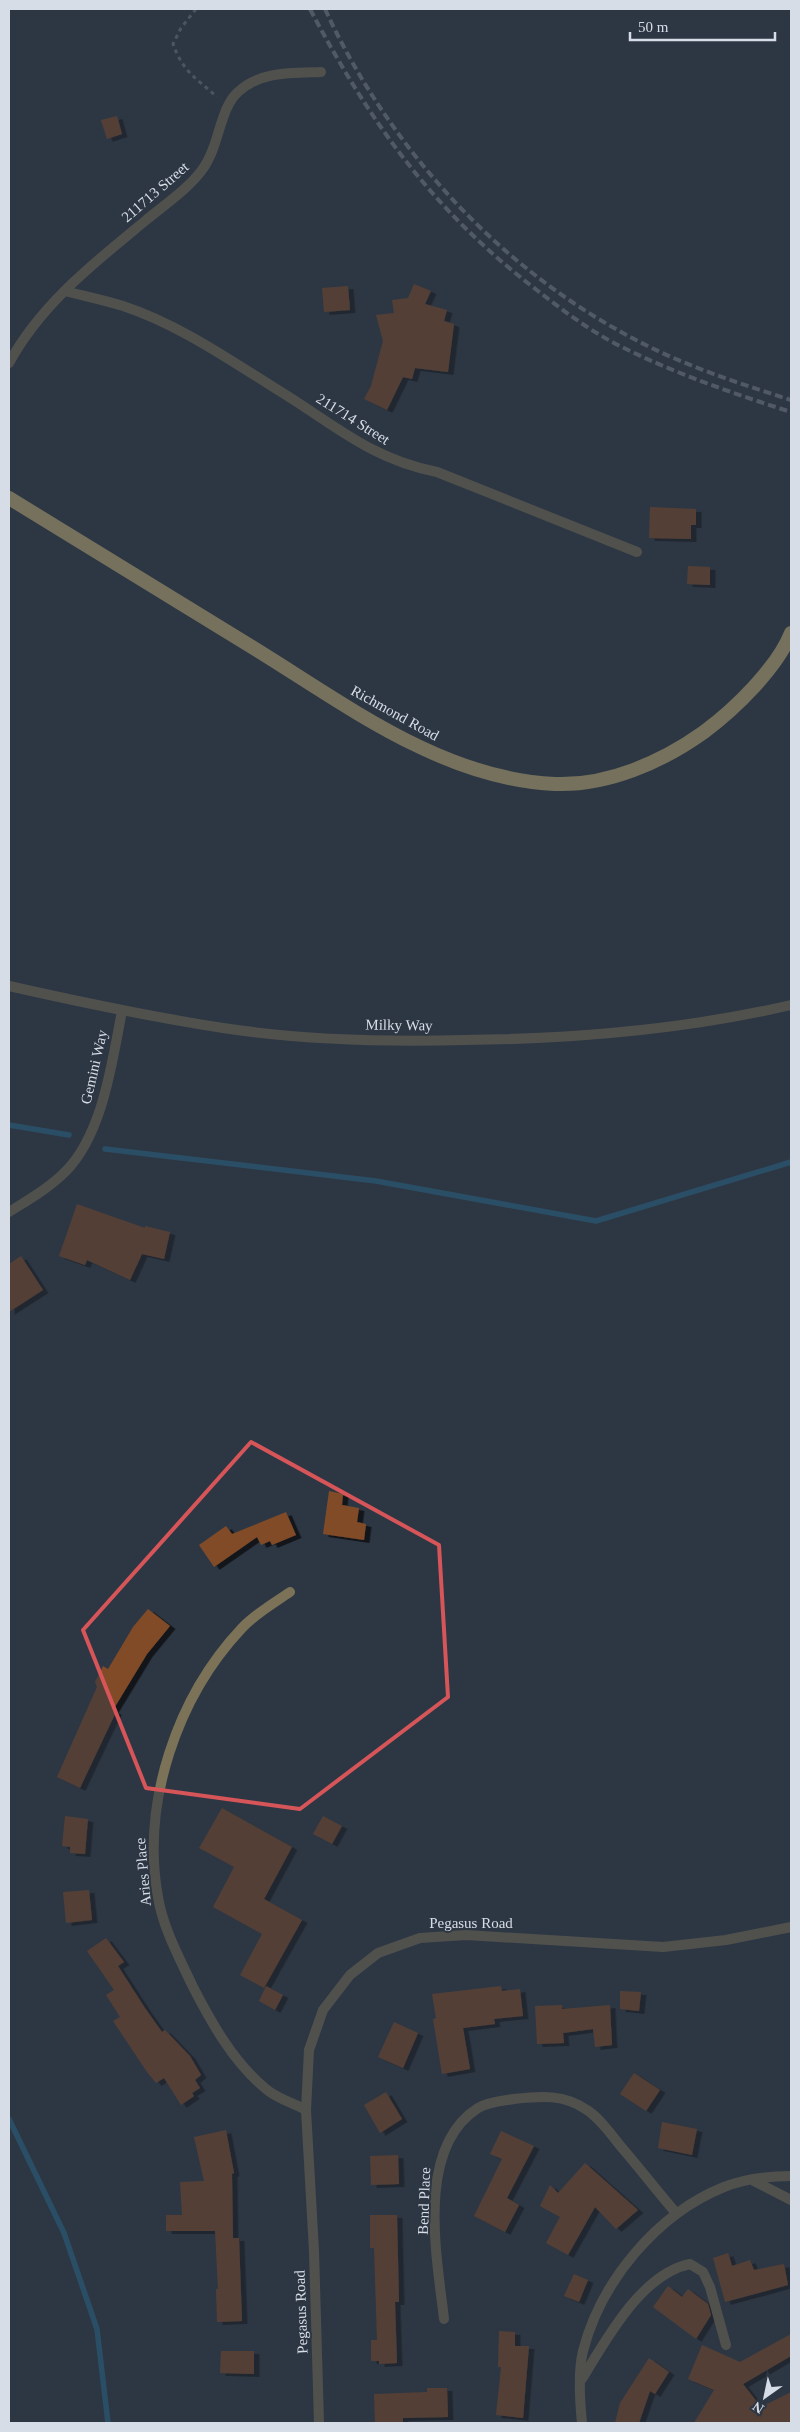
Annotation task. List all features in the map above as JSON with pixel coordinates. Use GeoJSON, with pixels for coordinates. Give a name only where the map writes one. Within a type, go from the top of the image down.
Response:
{"type":"FeatureCollection","features":[{"type":"Feature","properties":{"kind":"highway","name":"Richmond Road"},"geometry":{"type":"LineString","coordinates":[[9,498],[404,740],[486,772],[522,780],[556,784],[597,780],[625,773],[685,746],[717,722],[754,686],[787,644],[791,633]]}},
{"type":"Feature","properties":{"kind":"street","name":"211713 Street"},"geometry":{"type":"LineString","coordinates":[[9,363],[31,328],[64,291],[202,170],[216,145],[227,106],[238,92],[252,81],[286,74],[321,72]]}},
{"type":"Feature","properties":{"kind":"street","name":"211714 Street"},"geometry":{"type":"LineString","coordinates":[[64,291],[124,306],[162,322],[255,376],[358,443],[380,455],[412,467],[437,472],[637,552]]}},
{"type":"Feature","properties":{"kind":"street","name":"Milky Way"},"geometry":{"type":"LineString","coordinates":[[9,986],[122,1011],[234,1029],[326,1038],[412,1041],[538,1039],[642,1032],[791,1005]]}},
{"type":"Feature","properties":{"kind":"street","name":"Gemini Way"},"geometry":{"type":"LineString","coordinates":[[9,1212],[66,1171],[86,1141],[102,1106],[122,1011]]}},
{"type":"Feature","properties":{"kind":"street","name":"Aries Place"},"geometry":{"type":"LineString","coordinates":[[290,1592],[243,1627],[211,1669],[180,1722],[161,1788],[153,1842],[158,1898],[172,1942],[206,2013],[225,2043],[267,2090],[306,2110]]}},
{"type":"Feature","properties":{"kind":"street","name":"Pegasus Road"},"geometry":{"type":"LineString","coordinates":[[319,2423],[314,2251],[306,2110],[309,2050],[323,2010],[350,1975],[378,1953],[420,1938],[466,1935],[663,1947],[726,1940],[791,1927]]}},
{"type":"Feature","properties":{"kind":"street","name":"Bend Place"},"geometry":{"type":"LineString","coordinates":[[444,2319],[436,2216],[437,2181],[444,2146],[467,2117],[478,2108],[494,2102],[537,2097],[561,2097],[574,2102],[589,2111],[607,2130],[676,2213]]}},
{"type":"Feature","properties":{"kind":"street"},"geometry":{"type":"LineString","coordinates":[[582,2423],[583,2353],[600,2306],[632,2256],[676,2213],[725,2187],[791,2176]]}},
{"type":"Feature","properties":{"kind":"street"},"geometry":{"type":"LineString","coordinates":[[754,2181],[791,2200]]}},
{"type":"Feature","properties":{"kind":"street"},"geometry":{"type":"LineString","coordinates":[[582,2379],[619,2321],[659,2278],[677,2267],[690,2264],[703,2272],[710,2287],[726,2345]]}},
{"type":"Feature","properties":{"kind":"path"},"geometry":{"type":"LineString","coordinates":[[196,9],[181,28],[173,44],[179,62],[187,72],[227,106]]}},
{"type":"Feature","properties":{"kind":"highlighted area"},"geometry":{"type":"Polygon","coordinates":[[[251,1442],[439,1545],[448,1697],[300,1809],[146,1788],[83,1630],[251,1442]]]}},
{"type":"Feature","properties":{"kind":"building"},"geometry":{"type":"Polygon","coordinates":[[[117,116],[122,134],[107,139],[101,120],[117,116]]]}},
{"type":"Feature","properties":{"kind":"building"},"geometry":{"type":"Polygon","coordinates":[[[414,284],[431,291],[425,304],[447,310],[444,321],[454,324],[448,372],[415,368],[412,379],[403,377],[387,410],[364,399],[371,386],[383,341],[376,315],[394,313],[392,300],[408,298],[414,284]]]}},
{"type":"Feature","properties":{"kind":"building"},"geometry":{"type":"Polygon","coordinates":[[[348,286],[350,310],[324,312],[322,288],[348,286]]]}},
{"type":"Feature","properties":{"kind":"building"},"geometry":{"type":"Polygon","coordinates":[[[650,507],[696,509],[696,525],[691,525],[691,539],[649,538],[650,507]]]}},
{"type":"Feature","properties":{"kind":"building"},"geometry":{"type":"Polygon","coordinates":[[[688,566],[710,567],[710,585],[687,584],[688,566]]]}},
{"type":"Feature","properties":{"kind":"building"},"geometry":{"type":"Polygon","coordinates":[[[77,1204],[145,1228],[145,1226],[170,1232],[164,1259],[142,1254],[130,1280],[87,1260],[85,1265],[59,1256],[77,1204]]]}},
{"type":"Feature","properties":{"kind":"building"},"geometry":{"type":"Polygon","coordinates":[[[21,1256],[43,1290],[9,1312],[9,1264],[21,1256]]]}},
{"type":"Feature","properties":{"kind":"building"},"geometry":{"type":"Polygon","coordinates":[[[329,1491],[343,1494],[342,1505],[359,1508],[357,1522],[366,1524],[364,1540],[323,1534],[329,1491]]]}},
{"type":"Feature","properties":{"kind":"building"},"geometry":{"type":"Polygon","coordinates":[[[286,1512],[296,1535],[272,1545],[270,1541],[261,1545],[257,1537],[214,1567],[199,1545],[226,1526],[232,1534],[286,1512]]]}},
{"type":"Feature","properties":{"kind":"building"},"geometry":{"type":"Polygon","coordinates":[[[148,1609],[170,1626],[147,1654],[113,1710],[116,1712],[80,1788],[57,1777],[97,1687],[95,1682],[103,1666],[108,1669],[133,1627],[148,1609]]]}},
{"type":"Feature","properties":{"kind":"building"},"geometry":{"type":"Polygon","coordinates":[[[222,1808],[292,1847],[264,1899],[302,1920],[264,1988],[240,1975],[262,1934],[213,1907],[234,1867],[199,1848],[222,1808]]]}},
{"type":"Feature","properties":{"kind":"building"},"geometry":{"type":"Polygon","coordinates":[[[65,1816],[88,1819],[85,1854],[70,1853],[70,1847],[62,1846],[65,1816]]]}},
{"type":"Feature","properties":{"kind":"building"},"geometry":{"type":"Polygon","coordinates":[[[323,1816],[342,1826],[332,1844],[313,1834],[323,1816]]]}},
{"type":"Feature","properties":{"kind":"building"},"geometry":{"type":"Polygon","coordinates":[[[89,1890],[92,1920],[66,1923],[63,1892],[89,1890]]]}},
{"type":"Feature","properties":{"kind":"building"},"geometry":{"type":"Polygon","coordinates":[[[106,1938],[124,1962],[118,1966],[145,2008],[162,2032],[165,2030],[190,2056],[201,2075],[195,2080],[200,2088],[192,2093],[194,2096],[181,2105],[164,2078],[156,2083],[147,2072],[113,2021],[120,2017],[106,1995],[114,1990],[87,1951],[106,1938]]]}},
{"type":"Feature","properties":{"kind":"building"},"geometry":{"type":"Polygon","coordinates":[[[266,1986],[283,1995],[275,2010],[259,2001],[266,1986]]]}},
{"type":"Feature","properties":{"kind":"building"},"geometry":{"type":"Polygon","coordinates":[[[501,1986],[502,1991],[520,1989],[523,2016],[494,2019],[495,2024],[463,2028],[470,2069],[442,2074],[433,2019],[436,2018],[432,1994],[501,1986]]]}},
{"type":"Feature","properties":{"kind":"building"},"geometry":{"type":"Polygon","coordinates":[[[620,1991],[641,1992],[639,2011],[620,2009],[620,1991]]]}},
{"type":"Feature","properties":{"kind":"building"},"geometry":{"type":"Polygon","coordinates":[[[562,2005],[562,2009],[610,2005],[612,2045],[595,2047],[593,2029],[563,2033],[564,2043],[537,2044],[535,2006],[562,2005]]]}},
{"type":"Feature","properties":{"kind":"building"},"geometry":{"type":"Polygon","coordinates":[[[394,2022],[418,2033],[403,2068],[378,2057],[394,2022]]]}},
{"type":"Feature","properties":{"kind":"building"},"geometry":{"type":"Polygon","coordinates":[[[634,2073],[660,2090],[646,2111],[620,2094],[634,2073]]]}},
{"type":"Feature","properties":{"kind":"building"},"geometry":{"type":"Polygon","coordinates":[[[386,2092],[402,2119],[380,2133],[364,2105],[386,2092]]]}},
{"type":"Feature","properties":{"kind":"building"},"geometry":{"type":"Polygon","coordinates":[[[662,2122],[697,2129],[692,2155],[658,2148],[662,2122]]]}},
{"type":"Feature","properties":{"kind":"building"},"geometry":{"type":"Polygon","coordinates":[[[226,2130],[234,2173],[232,2174],[233,2238],[239,2238],[242,2321],[217,2322],[216,2289],[218,2289],[215,2231],[166,2231],[166,2215],[182,2215],[180,2182],[204,2181],[194,2137],[226,2130]]]}},
{"type":"Feature","properties":{"kind":"building"},"geometry":{"type":"Polygon","coordinates":[[[501,2131],[534,2146],[507,2198],[519,2205],[505,2232],[474,2216],[502,2159],[490,2154],[501,2131]]]}},
{"type":"Feature","properties":{"kind":"building"},"geometry":{"type":"Polygon","coordinates":[[[398,2155],[399,2184],[371,2185],[370,2156],[398,2155]]]}},
{"type":"Feature","properties":{"kind":"building"},"geometry":{"type":"Polygon","coordinates":[[[585,2163],[638,2210],[616,2229],[595,2207],[568,2255],[546,2243],[560,2217],[540,2206],[550,2185],[558,2193],[585,2163]]]}},
{"type":"Feature","properties":{"kind":"building"},"geometry":{"type":"Polygon","coordinates":[[[370,2215],[397,2215],[399,2302],[395,2302],[397,2363],[379,2364],[379,2361],[371,2361],[371,2340],[377,2340],[374,2248],[370,2248],[370,2215]]]}},
{"type":"Feature","properties":{"kind":"building"},"geometry":{"type":"Polygon","coordinates":[[[728,2253],[732,2266],[750,2260],[754,2270],[784,2264],[788,2285],[725,2302],[713,2258],[728,2253]]]}},
{"type":"Feature","properties":{"kind":"building"},"geometry":{"type":"Polygon","coordinates":[[[574,2274],[588,2280],[579,2302],[564,2296],[574,2274]]]}},
{"type":"Feature","properties":{"kind":"building"},"geometry":{"type":"Polygon","coordinates":[[[668,2286],[682,2297],[688,2289],[708,2304],[711,2315],[696,2339],[653,2307],[668,2286]]]}},
{"type":"Feature","properties":{"kind":"building"},"geometry":{"type":"Polygon","coordinates":[[[499,2331],[515,2332],[515,2346],[529,2346],[523,2418],[496,2415],[501,2367],[498,2367],[499,2331]]]}},
{"type":"Feature","properties":{"kind":"building"},"geometry":{"type":"Polygon","coordinates":[[[791,2334],[791,2356],[743,2384],[761,2407],[791,2392],[791,2423],[694,2423],[714,2390],[688,2379],[702,2345],[740,2362],[791,2334]]]}},
{"type":"Feature","properties":{"kind":"building"},"geometry":{"type":"Polygon","coordinates":[[[221,2351],[254,2351],[254,2374],[220,2373],[221,2351]]]}},
{"type":"Feature","properties":{"kind":"building"},"geometry":{"type":"Polygon","coordinates":[[[649,2358],[669,2372],[655,2394],[650,2391],[639,2423],[615,2423],[620,2403],[649,2358]]]}},
{"type":"Feature","properties":{"kind":"building"},"geometry":{"type":"Polygon","coordinates":[[[427,2388],[447,2388],[448,2417],[403,2418],[403,2422],[375,2422],[374,2394],[427,2392],[427,2388]]]}},
{"type":"Feature","properties":{"kind":"waterway"},"geometry":{"type":"LineString","coordinates":[[9,1125],[69,1135]]}},
{"type":"Feature","properties":{"kind":"waterway"},"geometry":{"type":"LineString","coordinates":[[105,1149],[376,1181],[596,1221],[791,1162]]}},
{"type":"Feature","properties":{"kind":"waterway"},"geometry":{"type":"LineString","coordinates":[[9,2119],[64,2233],[97,2329],[108,2423]]}},
{"type":"Feature","properties":{"kind":"railway"},"geometry":{"type":"LineString","coordinates":[[310,9],[333,51],[381,128],[436,197],[501,261],[569,315],[614,343],[687,376],[791,412]]}},
{"type":"Feature","properties":{"kind":"railway"},"geometry":{"type":"LineString","coordinates":[[325,9],[351,60],[381,109],[415,156],[453,200],[494,241],[539,278],[586,311],[636,340],[693,366],[791,400]]}}]}
